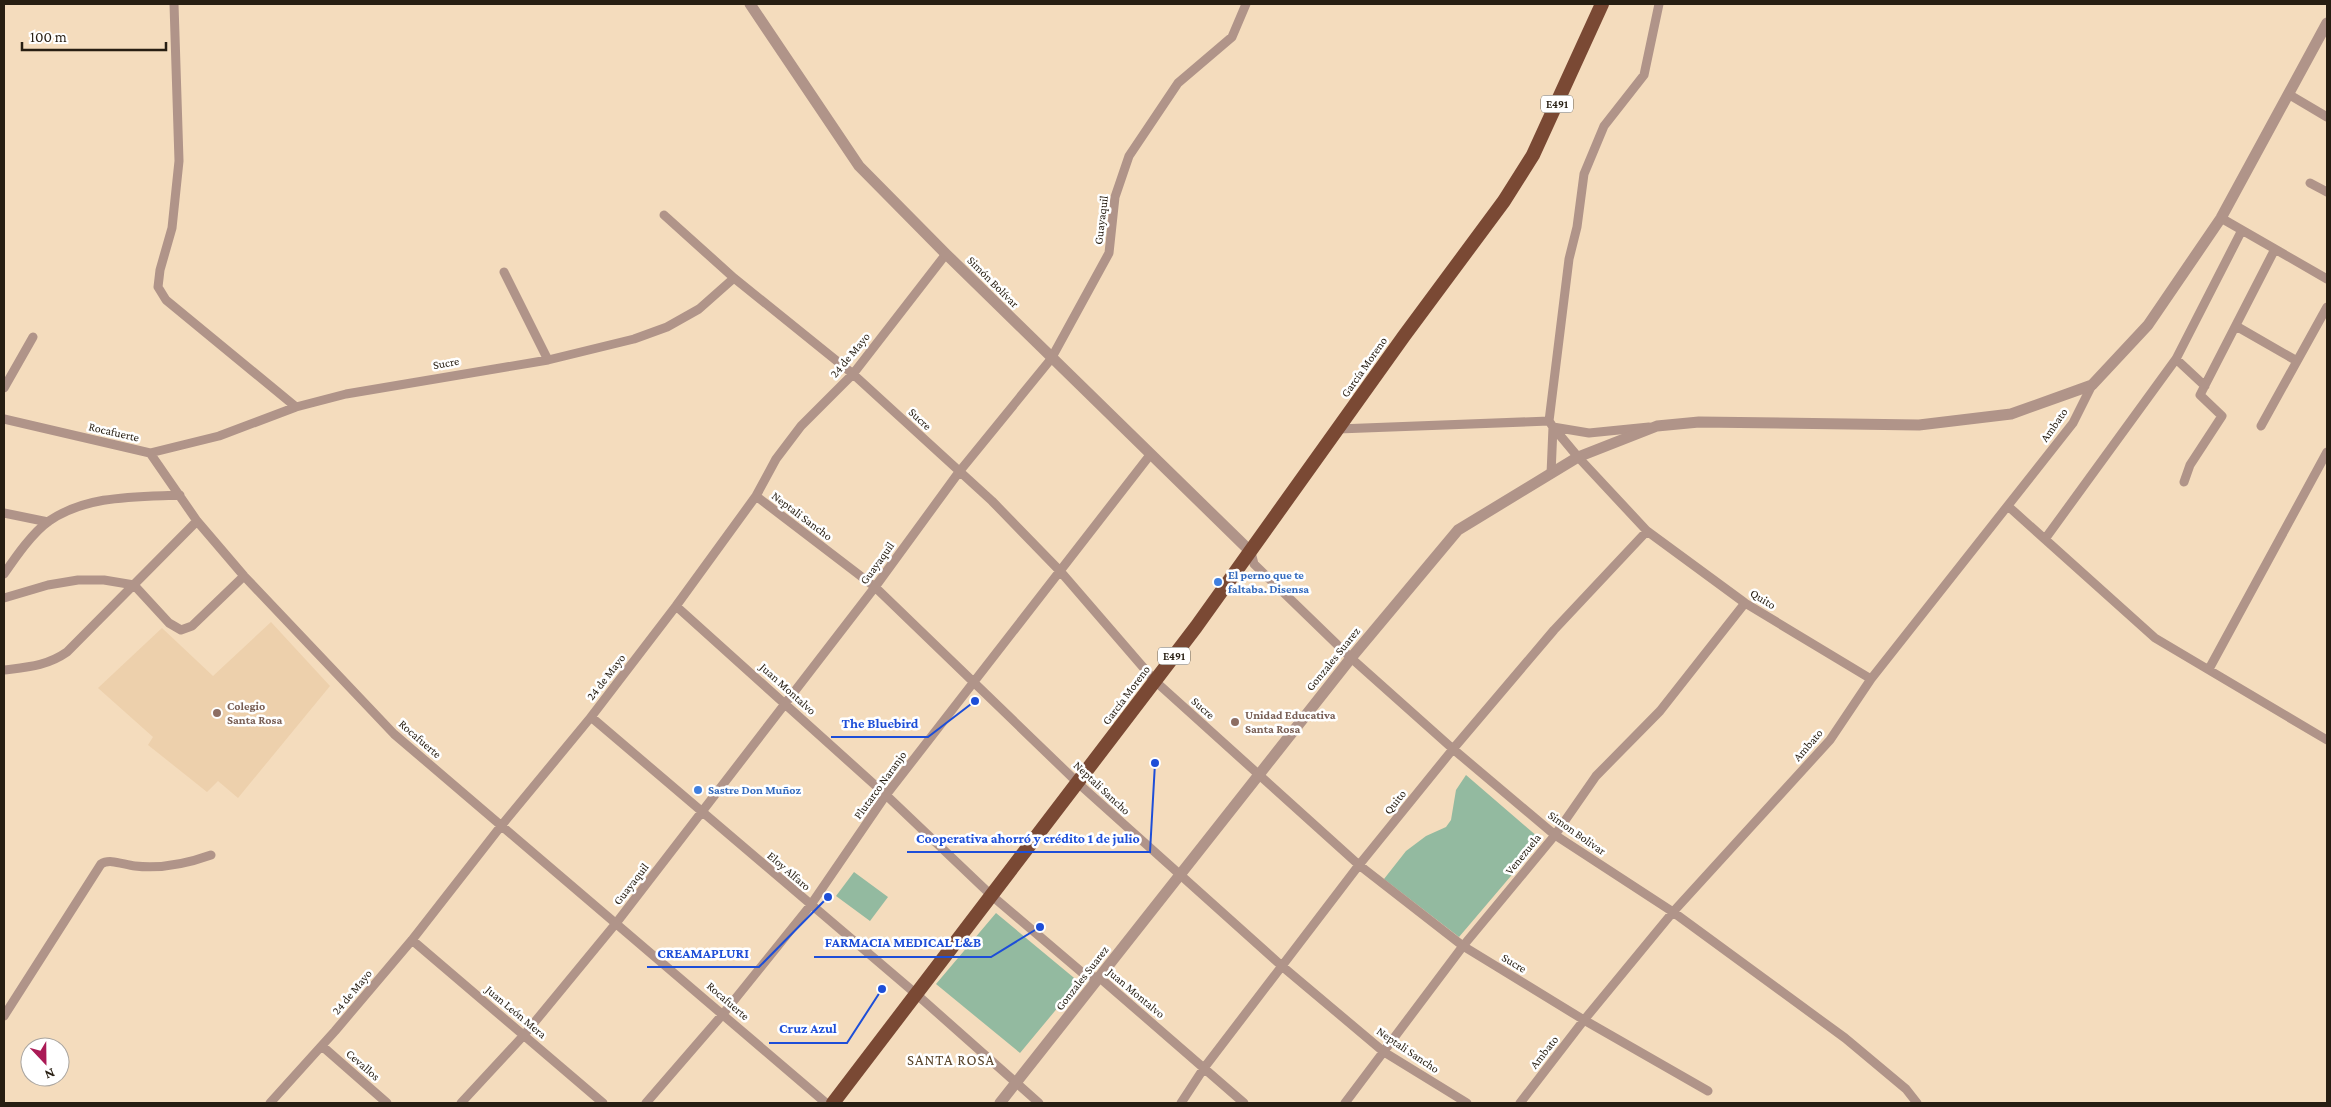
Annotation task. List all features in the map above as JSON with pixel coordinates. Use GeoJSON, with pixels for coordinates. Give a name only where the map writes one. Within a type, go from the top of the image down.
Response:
{"type":"FeatureCollection","features":[{"type":"Feature","properties":{"kind":"highway","name":"García Moreno"},"geometry":{"type":"LineString","coordinates":[[834,1103],[915,994],[948,955],[992,895],[1079,784],[1251,552],[1504,201],[1533,155],[1602,4]]}},
{"type":"Feature","properties":{"kind":"street"},"geometry":{"type":"LineString","coordinates":[[174,4],[179,161],[172,228],[160,270],[158,287],[166,300],[296,407]]}},
{"type":"Feature","properties":{"kind":"street","name":"Simón Bolívar"},"geometry":{"type":"LineString","coordinates":[[750,4],[859,166],[1051,359],[1251,552]]}},
{"type":"Feature","properties":{"kind":"street","name":"Guayaquil"},"geometry":{"type":"LineString","coordinates":[[461,1103],[524,1035],[617,922],[875,587],[959,472],[1051,359],[1109,253],[1115,197],[1129,156],[1178,83],[1232,37],[1246,4]]}},
{"type":"Feature","properties":{"kind":"street"},"geometry":{"type":"LineString","coordinates":[[1550,474],[1551,424],[1569,259],[1577,227],[1584,174],[1604,126],[1644,74],[1659,4]]}},
{"type":"Feature","properties":{"kind":"street"},"geometry":{"type":"LineString","coordinates":[[2092,385],[2148,325],[2221,218],[2327,23]]}},
{"type":"Feature","properties":{"kind":"street"},"geometry":{"type":"LineString","coordinates":[[2288,94],[2327,117]]}},
{"type":"Feature","properties":{"kind":"street"},"geometry":{"type":"LineString","coordinates":[[2310,182],[2327,192]]}},
{"type":"Feature","properties":{"kind":"street","name":"Sucre"},"geometry":{"type":"LineString","coordinates":[[664,215],[734,278],[853,374],[992,501],[1060,571],[1155,681],[1359,865],[1463,946],[1584,1020],[1708,1091]]}},
{"type":"Feature","properties":{"kind":"street"},"geometry":{"type":"LineString","coordinates":[[2221,218],[2327,278]]}},
{"type":"Feature","properties":{"kind":"street"},"geometry":{"type":"LineString","coordinates":[[2045,539],[2176,359],[2242,230]]}},
{"type":"Feature","properties":{"kind":"street"},"geometry":{"type":"LineString","coordinates":[[2184,482],[2190,465],[2222,416],[2200,395],[2275,249]]}},
{"type":"Feature","properties":{"kind":"street","name":"24 de Mayo"},"geometry":{"type":"LineString","coordinates":[[270,1103],[322,1046],[412,940],[501,826],[590,717],[676,606],[756,496],[776,459],[801,426],[853,374],[946,254]]}},
{"type":"Feature","properties":{"kind":"street"},"geometry":{"type":"LineString","coordinates":[[504,272],[548,360]]}},
{"type":"Feature","properties":{"kind":"street","name":"Sucre"},"geometry":{"type":"LineString","coordinates":[[150,453],[218,436],[296,407],[346,394],[548,360],[597,350],[634,339],[667,327],[699,309],[734,278]]}},
{"type":"Feature","properties":{"kind":"street"},"geometry":{"type":"LineString","coordinates":[[2261,426],[2327,307]]}},
{"type":"Feature","properties":{"kind":"street"},"geometry":{"type":"LineString","coordinates":[[2236,326],[2297,361]]}},
{"type":"Feature","properties":{"kind":"street"},"geometry":{"type":"LineString","coordinates":[[4,388],[33,337]]}},
{"type":"Feature","properties":{"kind":"street"},"geometry":{"type":"LineString","coordinates":[[2176,359],[2205,386]]}},
{"type":"Feature","properties":{"kind":"street","name":"Gonzales Suarez"},"geometry":{"type":"LineString","coordinates":[[1000,1103],[1351,658],[1458,530],[1578,458],[1657,426],[1699,422],[1919,425],[2011,414],[2092,385]]}},
{"type":"Feature","properties":{"kind":"street","name":"Ambato"},"geometry":{"type":"LineString","coordinates":[[1520,1103],[1584,1020],[1673,912],[1830,740],[1871,679],[2073,423],[2092,385]]}},
{"type":"Feature","properties":{"kind":"street","name":"Rocafuerte"},"geometry":{"type":"LineString","coordinates":[[4,419],[150,453],[197,521],[244,576],[394,734],[617,922],[826,1103]]}},
{"type":"Feature","properties":{"kind":"street"},"geometry":{"type":"LineString","coordinates":[[1338,429],[1551,424],[1588,432],[1657,426]]}},
{"type":"Feature","properties":{"kind":"street","name":"Quito"},"geometry":{"type":"LineString","coordinates":[[1551,424],[1578,458],[1646,531],[1745,603],[1871,679]]}},
{"type":"Feature","properties":{"kind":"street"},"geometry":{"type":"LineString","coordinates":[[2209,670],[2327,452]]}},
{"type":"Feature","properties":{"kind":"street","name":"Plutarco Naranjo"},"geometry":{"type":"LineString","coordinates":[[646,1103],[723,1014],[810,906],[886,796],[1150,455]]}},
{"type":"Feature","properties":{"kind":"street"},"geometry":{"type":"LineString","coordinates":[[4,574],[16,556],[48,522],[79,506],[115,498],[180,495]]}},
{"type":"Feature","properties":{"kind":"street","name":"Neptali Sancho"},"geometry":{"type":"LineString","coordinates":[[756,496],[875,587],[973,684],[1079,784],[1179,876],[1283,967],[1384,1052],[1467,1103]]}},
{"type":"Feature","properties":{"kind":"street"},"geometry":{"type":"LineString","coordinates":[[2008,507],[2155,638],[2327,740]]}},
{"type":"Feature","properties":{"kind":"street"},"geometry":{"type":"LineString","coordinates":[[4,512],[48,522]]}},
{"type":"Feature","properties":{"kind":"street"},"geometry":{"type":"LineString","coordinates":[[4,670],[40,666],[67,652],[197,521]]}},
{"type":"Feature","properties":{"kind":"street","name":"Quito"},"geometry":{"type":"LineString","coordinates":[[1181,1103],[1204,1068],[1359,865],[1453,749],[1554,630],[1646,531]]}},
{"type":"Feature","properties":{"kind":"street","name":"Simon Bolivar"},"geometry":{"type":"LineString","coordinates":[[1251,552],[1254,564],[1351,658],[1453,749],[1555,835],[1673,912],[1845,1038],[1906,1089],[1917,1103]]}},
{"type":"Feature","properties":{"kind":"street"},"geometry":{"type":"LineString","coordinates":[[4,598],[48,585],[78,580],[104,580],[134,585],[169,623],[181,630],[192,626],[244,576]]}},
{"type":"Feature","properties":{"kind":"street","name":"Venezuela"},"geometry":{"type":"LineString","coordinates":[[1346,1103],[1463,946],[1555,835],[1596,776],[1660,711],[1745,603]]}},
{"type":"Feature","properties":{"kind":"street","name":"Juan Montalvo"},"geometry":{"type":"LineString","coordinates":[[676,606],[886,796],[992,895],[1085,975],[1100,978],[1244,1103]]}},
{"type":"Feature","properties":{"kind":"street","name":"Eloy Alfaro"},"geometry":{"type":"LineString","coordinates":[[590,717],[915,994],[1039,1103]]}},
{"type":"Feature","properties":{"kind":"street"},"geometry":{"type":"LineString","coordinates":[[4,1016],[101,864],[109,861],[134,866],[173,866],[211,855]]}},
{"type":"Feature","properties":{"kind":"street","name":"Juan León Mera"},"geometry":{"type":"LineString","coordinates":[[412,940],[603,1103]]}},
{"type":"Feature","properties":{"kind":"street","name":"Cevallos"},"geometry":{"type":"LineString","coordinates":[[322,1046],[387,1103]]}},
{"type":"Feature","properties":{"kind":"shaded area","name":"Colegio Santa Rosa"},"geometry":{"type":"Polygon","coordinates":[[[271,622],[330,686],[238,798],[218,781],[207,792],[148,745],[153,737],[98,688],[162,628],[213,676],[271,622]]]}},
{"type":"Feature","properties":{"kind":"green space"},"geometry":{"type":"Polygon","coordinates":[[[1466,775],[1538,837],[1539,843],[1459,937],[1384,879],[1406,851],[1426,836],[1446,827],[1451,820],[1456,790],[1466,775]]]}},
{"type":"Feature","properties":{"kind":"green space"},"geometry":{"type":"Polygon","coordinates":[[[854,872],[888,897],[870,921],[836,896],[854,872]]]}},
{"type":"Feature","properties":{"kind":"green space"},"geometry":{"type":"Polygon","coordinates":[[[996,913],[1079,982],[1020,1053],[936,984],[996,913]]]}},
{"type":"Feature","properties":{"kind":"place","name":"El perno que te faltaba. Disensa"},"geometry":{"type":"Point","coordinates":[1218,582]}},
{"type":"Feature","properties":{"kind":"place","name":"The Bluebird"},"geometry":{"type":"Point","coordinates":[975,701]}},
{"type":"Feature","properties":{"kind":"place","name":"Colegio Santa Rosa"},"geometry":{"type":"Point","coordinates":[217,713]}},
{"type":"Feature","properties":{"kind":"place","name":"Unidad Educativa Santa Rosa"},"geometry":{"type":"Point","coordinates":[1235,722]}},
{"type":"Feature","properties":{"kind":"place","name":"Cooperativa ahorró y crédito 1 de julio"},"geometry":{"type":"Point","coordinates":[1155,763]}},
{"type":"Feature","properties":{"kind":"place","name":"Sastre Don Muñoz"},"geometry":{"type":"Point","coordinates":[698,790]}},
{"type":"Feature","properties":{"kind":"place","name":"CREAMAPLURI"},"geometry":{"type":"Point","coordinates":[828,897]}},
{"type":"Feature","properties":{"kind":"place","name":"FARMACIA MEDICAL L&B"},"geometry":{"type":"Point","coordinates":[1040,927]}},
{"type":"Feature","properties":{"kind":"place","name":"Cruz Azul"},"geometry":{"type":"Point","coordinates":[882,989]}},
{"type":"Feature","properties":{"kind":"district","name":"SANTA ROSA"},"geometry":{"type":"Point","coordinates":[951,1060]}}]}
